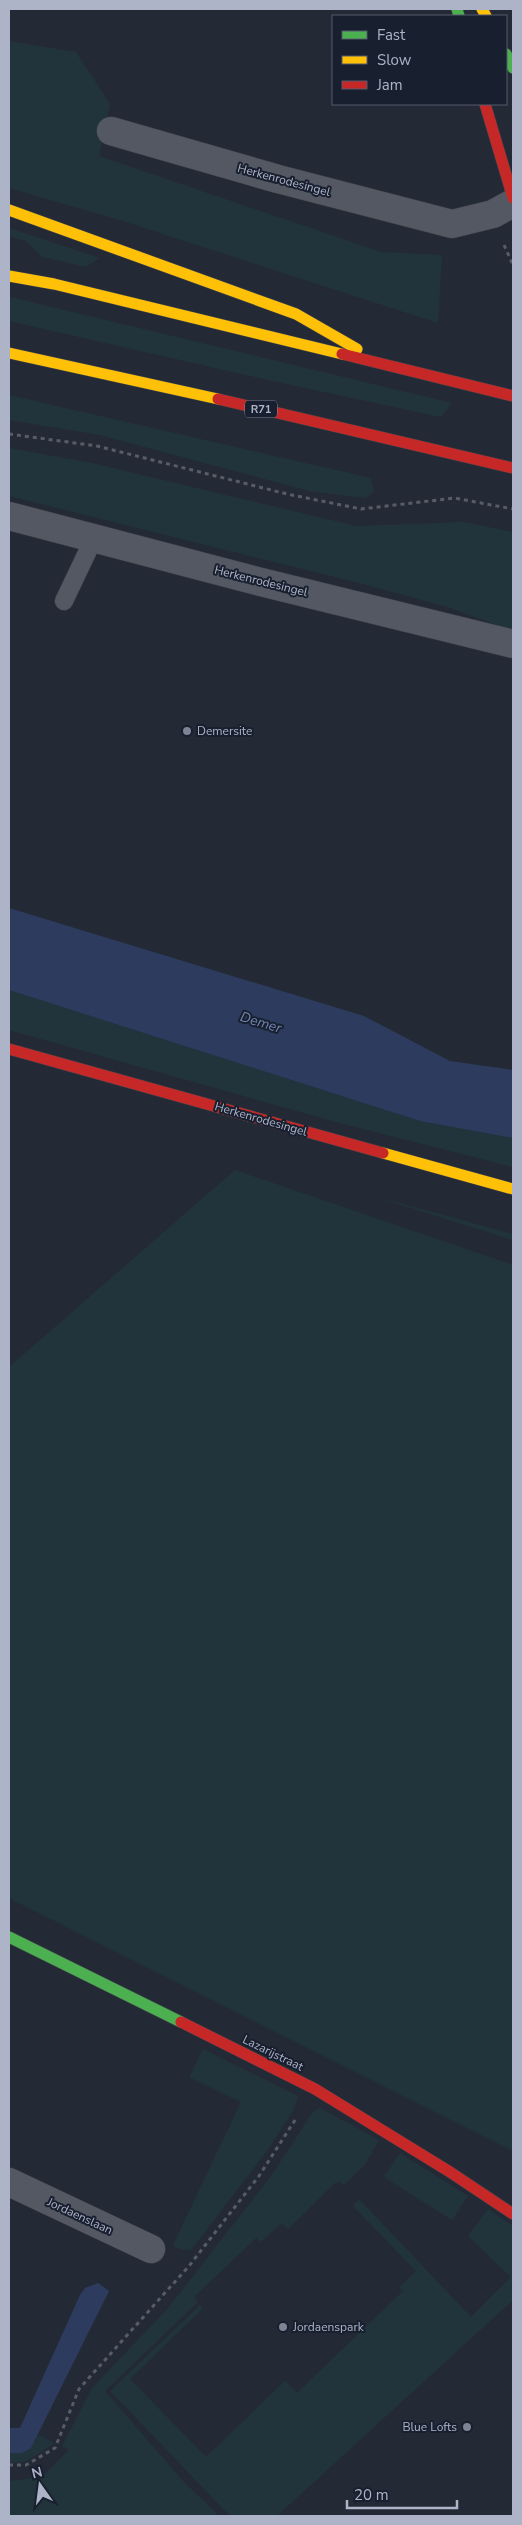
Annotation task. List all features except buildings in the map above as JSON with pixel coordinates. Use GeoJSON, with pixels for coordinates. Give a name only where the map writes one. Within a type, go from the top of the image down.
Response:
{"type":"FeatureCollection","features":[{"type":"Feature","properties":{"kind":"main road"},"geometry":{"type":"LineString","coordinates":[[507,56],[513,68]]}},
{"type":"Feature","properties":{"kind":"main road"},"geometry":{"type":"LineString","coordinates":[[485,105],[513,198]]}},
{"type":"Feature","properties":{"kind":"main road"},"geometry":{"type":"LineString","coordinates":[[9,210],[296,314],[384,365]]}},
{"type":"Feature","properties":{"kind":"main road"},"geometry":{"type":"LineString","coordinates":[[9,276],[54,284],[513,396]]}},
{"type":"Feature","properties":{"kind":"main road","name":"R71"},"geometry":{"type":"LineString","coordinates":[[9,352],[120,376],[513,468]]}},
{"type":"Feature","properties":{"kind":"main road","name":"Herkenrodesingel"},"geometry":{"type":"LineString","coordinates":[[9,1049],[513,1190]]}},
{"type":"Feature","properties":{"kind":"main road","name":"Lazarijstraat"},"geometry":{"type":"LineString","coordinates":[[9,1937],[315,2089],[450,2172],[513,2214]]}},
{"type":"Feature","properties":{"kind":"street","name":"Herkenrodesingel"},"geometry":{"type":"LineString","coordinates":[[111,131],[278,179],[452,224],[492,214],[513,203]]}},
{"type":"Feature","properties":{"kind":"street","name":"Herkenrodesingel"},"geometry":{"type":"LineString","coordinates":[[9,516],[257,581],[513,644]]}},
{"type":"Feature","properties":{"kind":"street","name":"Jordaenslaan"},"geometry":{"type":"LineString","coordinates":[[9,2182],[151,2249]]}},
{"type":"Feature","properties":{"kind":"lane"},"geometry":{"type":"LineString","coordinates":[[64,601],[94,538]]}},
{"type":"Feature","properties":{"kind":"path"},"geometry":{"type":"LineString","coordinates":[[9,434],[97,446],[287,494],[361,509],[455,498],[513,509]]}},
{"type":"Feature","properties":{"kind":"path"},"geometry":{"type":"LineString","coordinates":[[9,2465],[26,2465],[55,2448],[79,2389],[189,2266],[259,2176],[315,2089]]}},
{"type":"Feature","properties":{"kind":"shaded area"},"geometry":{"type":"Polygon","coordinates":[[[9,41],[76,52],[110,104],[99,156],[381,252],[442,255],[438,323],[123,221],[9,188],[9,41]]]}},
{"type":"Feature","properties":{"kind":"shaded area"},"geometry":{"type":"Polygon","coordinates":[[[9,228],[99,258],[86,267],[43,257],[26,241],[9,236],[9,228]]]}},
{"type":"Feature","properties":{"kind":"shaded area"},"geometry":{"type":"Polygon","coordinates":[[[9,298],[452,403],[441,417],[9,321],[9,298]]]}},
{"type":"Feature","properties":{"kind":"shaded area"},"geometry":{"type":"Polygon","coordinates":[[[9,395],[371,478],[374,492],[365,498],[309,491],[100,435],[9,420],[9,395]]]}},
{"type":"Feature","properties":{"kind":"shaded area"},"geometry":{"type":"Polygon","coordinates":[[[9,448],[92,463],[356,526],[464,522],[513,532],[513,631],[448,607],[359,583],[9,496],[9,448]]]}},
{"type":"Feature","properties":{"kind":"shaded area"},"geometry":{"type":"Polygon","coordinates":[[[9,990],[420,1121],[513,1138],[513,1167],[336,1122],[9,1030],[9,990]]]}},
{"type":"Feature","properties":{"kind":"shaded area"},"geometry":{"type":"Polygon","coordinates":[[[235,1170],[513,1265],[513,2151],[9,1898],[9,1367],[235,1170]]]}},
{"type":"Feature","properties":{"kind":"shaded area"},"geometry":{"type":"Polygon","coordinates":[[[370,1195],[513,1234],[513,1240],[370,1195]]]}},
{"type":"Feature","properties":{"kind":"shaded area"},"geometry":{"type":"Polygon","coordinates":[[[203,2049],[298,2096],[294,2109],[267,2151],[191,2250],[180,2249],[173,2245],[241,2102],[189,2077],[203,2049]]]}},
{"type":"Feature","properties":{"kind":"shaded area"},"geometry":{"type":"Polygon","coordinates":[[[320,2108],[379,2140],[364,2166],[344,2185],[340,2182],[335,2183],[288,2229],[282,2223],[261,2242],[256,2238],[194,2297],[198,2302],[105,2391],[183,2481],[219,2516],[9,2516],[9,2481],[42,2477],[69,2450],[62,2446],[92,2388],[169,2307],[271,2176],[313,2112],[320,2108]]]}},
{"type":"Feature","properties":{"kind":"shaded area"},"geometry":{"type":"Polygon","coordinates":[[[400,2153],[468,2196],[452,2220],[384,2177],[400,2153]]]}},
{"type":"Feature","properties":{"kind":"shaded area"},"geometry":{"type":"Polygon","coordinates":[[[359,2199],[471,2317],[511,2277],[468,2236],[488,2209],[513,2226],[513,2300],[277,2516],[230,2516],[110,2391],[200,2305],[203,2308],[130,2379],[206,2457],[285,2381],[297,2393],[403,2291],[399,2287],[416,2271],[353,2206],[359,2199]]]}},
{"type":"Feature","properties":{"kind":"shaded area"},"geometry":{"type":"Polygon","coordinates":[[[38,2435],[55,2443],[25,2462],[9,2463],[9,2453],[31,2448],[38,2435]]]}},
{"type":"Feature","properties":{"kind":"water","name":"Demer"},"geometry":{"type":"Polygon","coordinates":[[[9,908],[364,1016],[450,1061],[513,1070],[513,1138],[420,1121],[9,990],[9,908]]]}},
{"type":"Feature","properties":{"kind":"water"},"geometry":{"type":"Polygon","coordinates":[[[98,2283],[109,2291],[31,2448],[22,2453],[9,2453],[9,2428],[20,2428],[80,2295],[85,2288],[98,2283]]]}},
{"type":"Feature","properties":{"kind":"traffic: fast"},"geometry":{"type":"LineString","coordinates":[[457,9],[459,15]]}},
{"type":"Feature","properties":{"kind":"traffic: fast"},"geometry":{"type":"LineString","coordinates":[[507,56],[513,68]]}},
{"type":"Feature","properties":{"kind":"traffic: fast"},"geometry":{"type":"LineString","coordinates":[[9,1937],[181,2022]]}},
{"type":"Feature","properties":{"kind":"traffic: slow"},"geometry":{"type":"LineString","coordinates":[[482,9],[485,15]]}},
{"type":"Feature","properties":{"kind":"traffic: slow"},"geometry":{"type":"LineString","coordinates":[[9,210],[296,314],[357,349]]}},
{"type":"Feature","properties":{"kind":"traffic: slow"},"geometry":{"type":"LineString","coordinates":[[9,276],[54,284],[342,354]]}},
{"type":"Feature","properties":{"kind":"traffic: slow"},"geometry":{"type":"LineString","coordinates":[[9,353],[218,399]]}},
{"type":"Feature","properties":{"kind":"traffic: slow"},"geometry":{"type":"LineString","coordinates":[[383,1153],[513,1189]]}},
{"type":"Feature","properties":{"kind":"traffic: jam"},"geometry":{"type":"LineString","coordinates":[[485,105],[513,198]]}},
{"type":"Feature","properties":{"kind":"traffic: jam"},"geometry":{"type":"LineString","coordinates":[[342,354],[513,396]]}},
{"type":"Feature","properties":{"kind":"traffic: jam"},"geometry":{"type":"LineString","coordinates":[[218,399],[513,468]]}},
{"type":"Feature","properties":{"kind":"traffic: jam"},"geometry":{"type":"LineString","coordinates":[[9,1049],[383,1153]]}},
{"type":"Feature","properties":{"kind":"traffic: jam"},"geometry":{"type":"LineString","coordinates":[[181,2022],[315,2089],[450,2172],[513,2214]]}},
{"type":"Feature","properties":{"kind":"place","name":"Demersite"},"geometry":{"type":"Point","coordinates":[187,731]}},
{"type":"Feature","properties":{"kind":"place","name":"Jordaenspark"},"geometry":{"type":"Point","coordinates":[283,2327]}},
{"type":"Feature","properties":{"kind":"place","name":"Blue Lofts"},"geometry":{"type":"Point","coordinates":[467,2427]}}]}
